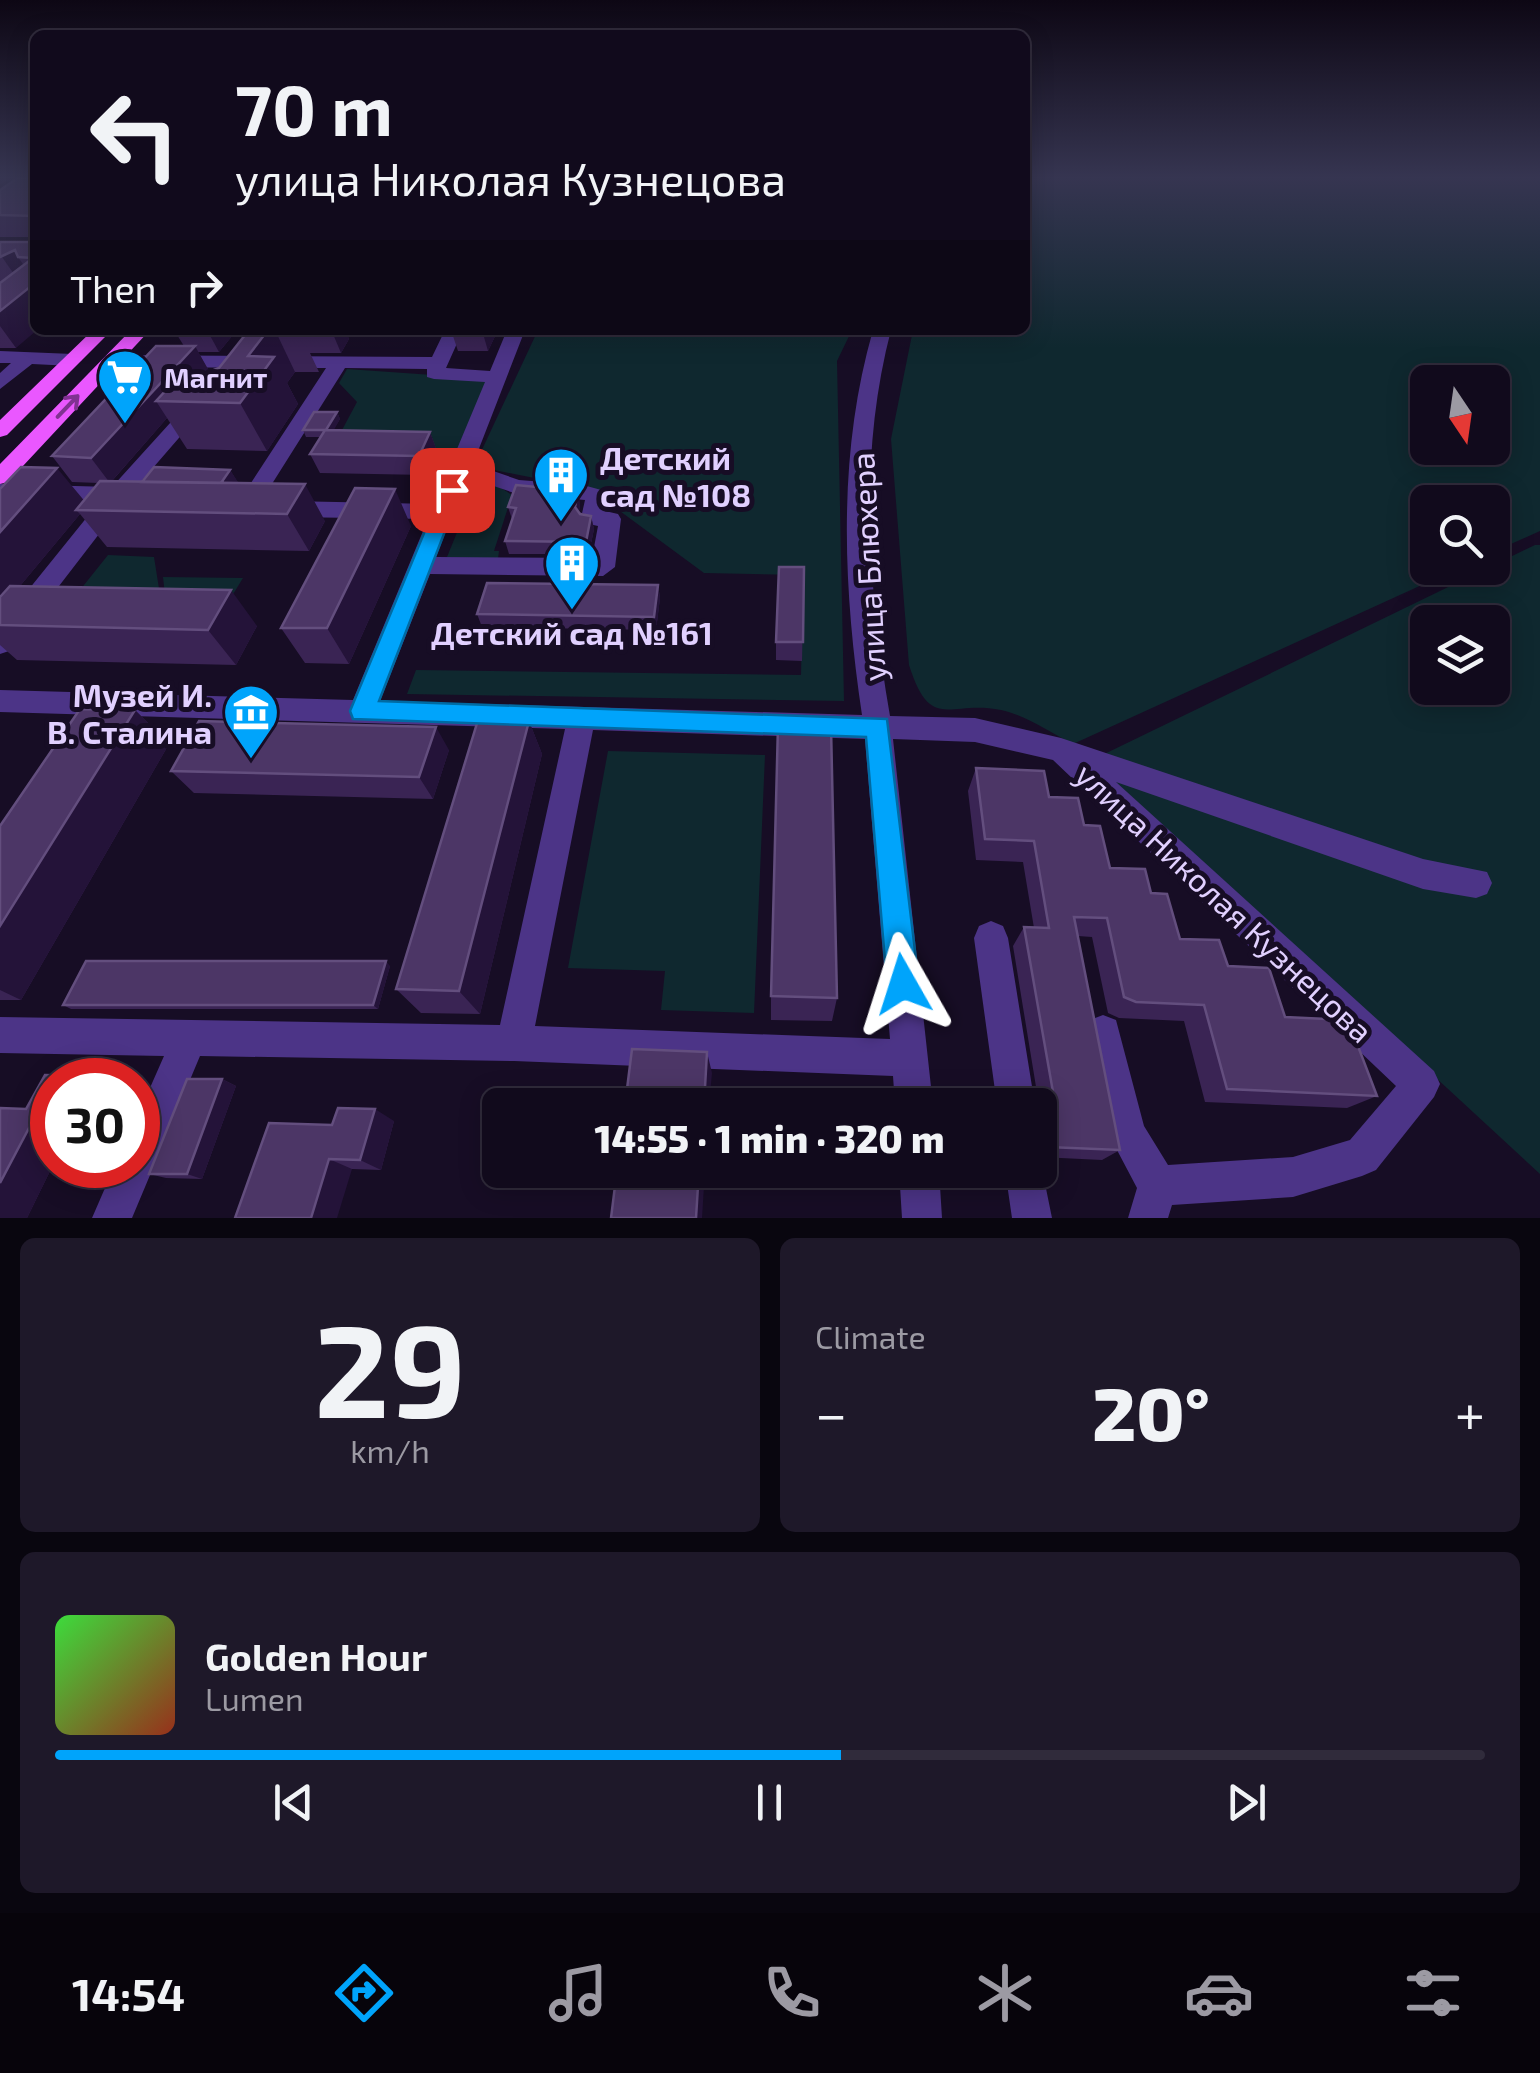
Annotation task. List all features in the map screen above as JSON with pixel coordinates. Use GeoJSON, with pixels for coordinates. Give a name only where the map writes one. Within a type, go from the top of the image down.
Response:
{"type":"FeatureCollection","features":[{"type":"Feature","properties":{"kind":"main road"},"geometry":{"type":"LineString","coordinates":[[0,431],[98,335]]}},
{"type":"Feature","properties":{"kind":"main road"},"geometry":{"type":"LineString","coordinates":[[0,476],[136,335]]}},
{"type":"Feature","properties":{"kind":"street"},"geometry":{"type":"LineString","coordinates":[[452,335],[434,373],[497,377]]}},
{"type":"Feature","properties":{"kind":"street"},"geometry":{"type":"LineString","coordinates":[[362,711],[514,335]]}},
{"type":"Feature","properties":{"kind":"street","name":"улица Блюхера"},"geometry":{"type":"LineString","coordinates":[[880,335],[868,376],[857,466],[865,646],[878,727],[913,1088]]}},
{"type":"Feature","properties":{"kind":"street"},"geometry":{"type":"LineString","coordinates":[[138,390],[183,340]]}},
{"type":"Feature","properties":{"kind":"street"},"geometry":{"type":"LineString","coordinates":[[111,361],[165,362],[241,354],[339,362],[439,363]]}},
{"type":"Feature","properties":{"kind":"street"},"geometry":{"type":"LineString","coordinates":[[0,644],[113,500],[241,354]]}},
{"type":"Feature","properties":{"kind":"street"},"geometry":{"type":"LineString","coordinates":[[0,356],[73,360]]}},
{"type":"Feature","properties":{"kind":"street"},"geometry":{"type":"LineString","coordinates":[[0,383],[28,358]]}},
{"type":"Feature","properties":{"kind":"street"},"geometry":{"type":"LineString","coordinates":[[245,508],[339,362]]}},
{"type":"Feature","properties":{"kind":"street"},"geometry":{"type":"LineString","coordinates":[[259,458],[226,508],[442,512]]}},
{"type":"Feature","properties":{"kind":"street"},"geometry":{"type":"LineString","coordinates":[[22,517],[70,463]]}},
{"type":"Feature","properties":{"kind":"street"},"geometry":{"type":"LineString","coordinates":[[421,565],[603,567],[610,519],[592,518],[597,496],[517,487],[461,467]]}},
{"type":"Feature","properties":{"kind":"street"},"geometry":{"type":"LineString","coordinates":[[0,491],[44,492],[148,507]]}},
{"type":"Feature","properties":{"kind":"street","name":"улица Николая Кузнецова"},"geometry":{"type":"LineString","coordinates":[[0,701],[975,730],[1062,750],[1421,1084],[1362,1156],[1293,1178],[1153,1202]]}},
{"type":"Feature","properties":{"kind":"street"},"geometry":{"type":"LineString","coordinates":[[514,1043],[581,718]]}},
{"type":"Feature","properties":{"kind":"street"},"geometry":{"type":"LineString","coordinates":[[1062,750],[1423,874],[1476,883]]}},
{"type":"Feature","properties":{"kind":"street"},"geometry":{"type":"LineString","coordinates":[[991,938],[1013,1088]]}},
{"type":"Feature","properties":{"kind":"street"},"geometry":{"type":"LineString","coordinates":[[1102,1033],[1127,1133],[1153,1202]]}},
{"type":"Feature","properties":{"kind":"street"},"geometry":{"type":"LineString","coordinates":[[0,1035],[514,1043],[910,1058]]}},
{"type":"Feature","properties":{"kind":"street"},"geometry":{"type":"LineString","coordinates":[[160,1107],[190,1038]]}},
{"type":"Feature","properties":{"kind":"street"},"geometry":{"type":"LineString","coordinates":[[112,1218],[125,1188]]}},
{"type":"Feature","properties":{"kind":"street"},"geometry":{"type":"LineString","coordinates":[[920,1188],[922,1218]]}},
{"type":"Feature","properties":{"kind":"street"},"geometry":{"type":"LineString","coordinates":[[1028,1188],[1032,1218]]}},
{"type":"Feature","properties":{"kind":"shaded area"},"geometry":{"type":"Polygon","coordinates":[[[1030,235],[1540,235],[1540,531],[1510,544],[1510,485],[1410,485],[1410,585],[1422,585],[1073,744],[1010,712],[934,707],[925,700],[909,665],[891,439],[912,335],[1030,335],[1030,235]]]}},
{"type":"Feature","properties":{"kind":"shaded area"},"geometry":{"type":"Polygon","coordinates":[[[536,335],[850,335],[837,361],[844,701],[407,694],[416,670],[801,675],[803,575],[704,573],[590,489],[489,469],[480,454],[536,335]]]}},
{"type":"Feature","properties":{"kind":"shaded area"},"geometry":{"type":"Polygon","coordinates":[[[347,369],[490,379],[465,449],[334,445],[357,402],[339,383],[347,369]]]}},
{"type":"Feature","properties":{"kind":"shaded area"},"geometry":{"type":"Polygon","coordinates":[[[489,480],[512,495],[494,551],[499,551],[498,559],[447,557],[476,486],[489,480]]]}},
{"type":"Feature","properties":{"kind":"shaded area"},"geometry":{"type":"Polygon","coordinates":[[[1535,545],[1540,545],[1540,1174],[1092,760],[1410,606],[1410,705],[1510,705],[1510,605],[1411,605],[1453,585],[1510,585],[1510,557],[1535,545]]]}},
{"type":"Feature","properties":{"kind":"shaded area"},"geometry":{"type":"Polygon","coordinates":[[[108,555],[154,557],[164,620],[60,615],[108,555]]]}},
{"type":"Feature","properties":{"kind":"shaded area"},"geometry":{"type":"Polygon","coordinates":[[[163,577],[243,578],[227,604],[166,604],[163,577]]]}},
{"type":"Feature","properties":{"kind":"shaded area"},"geometry":{"type":"Polygon","coordinates":[[[608,751],[765,755],[754,1013],[661,1010],[665,971],[568,968],[608,751]]]}},
{"type":"Feature","properties":{"kind":"building"},"geometry":{"type":"Polygon","coordinates":[[[0,242],[29,242],[30,258],[18,257],[15,250],[0,257],[0,242]]]}},
{"type":"Feature","properties":{"kind":"building"},"geometry":{"type":"Polygon","coordinates":[[[30,260],[30,287],[0,311],[0,283],[30,260]]]}},
{"type":"Feature","properties":{"kind":"building"},"geometry":{"type":"Polygon","coordinates":[[[245,335],[264,335],[248,356],[274,357],[240,403],[156,401],[169,387],[219,368],[245,335]]]}},
{"type":"Feature","properties":{"kind":"building"},"geometry":{"type":"Polygon","coordinates":[[[156,346],[195,346],[91,458],[52,456],[156,346]]]}},
{"type":"Feature","properties":{"kind":"building"},"geometry":{"type":"Polygon","coordinates":[[[314,412],[337,412],[326,430],[303,430],[314,412]]]}},
{"type":"Feature","properties":{"kind":"building"},"geometry":{"type":"Polygon","coordinates":[[[325,430],[430,432],[419,456],[310,454],[325,430]]]}},
{"type":"Feature","properties":{"kind":"building"},"geometry":{"type":"Polygon","coordinates":[[[21,467],[57,468],[0,532],[0,489],[21,467]]]}},
{"type":"Feature","properties":{"kind":"building"},"geometry":{"type":"Polygon","coordinates":[[[154,467],[230,470],[221,483],[142,482],[154,467]]]}},
{"type":"Feature","properties":{"kind":"building"},"geometry":{"type":"Polygon","coordinates":[[[100,481],[305,484],[287,514],[76,510],[100,481]]]}},
{"type":"Feature","properties":{"kind":"building","name":"Детский сад №108"},"geometry":{"type":"Polygon","coordinates":[[[516,485],[578,491],[575,507],[580,514],[591,516],[586,542],[505,541],[516,508],[508,507],[516,485]]]}},
{"type":"Feature","properties":{"kind":"building"},"geometry":{"type":"Polygon","coordinates":[[[355,488],[395,489],[327,628],[281,628],[355,488]]]}},
{"type":"Feature","properties":{"kind":"building"},"geometry":{"type":"Polygon","coordinates":[[[779,567],[804,567],[803,642],[776,642],[779,567]]]}},
{"type":"Feature","properties":{"kind":"building"},"geometry":{"type":"Polygon","coordinates":[[[487,583],[658,585],[654,617],[477,614],[487,583]]]}},
{"type":"Feature","properties":{"kind":"building"},"geometry":{"type":"Polygon","coordinates":[[[10,586],[231,590],[208,630],[0,625],[0,597],[10,586]]]}},
{"type":"Feature","properties":{"kind":"building"},"geometry":{"type":"Polygon","coordinates":[[[80,709],[135,710],[0,926],[0,826],[80,709]]]}},
{"type":"Feature","properties":{"kind":"building"},"geometry":{"type":"Polygon","coordinates":[[[478,720],[529,721],[459,991],[396,989],[478,720]]]}},
{"type":"Feature","properties":{"kind":"building"},"geometry":{"type":"Polygon","coordinates":[[[199,721],[436,727],[419,777],[171,771],[199,721]]]}},
{"type":"Feature","properties":{"kind":"building"},"geometry":{"type":"Polygon","coordinates":[[[778,725],[831,727],[837,998],[771,996],[778,725]]]}},
{"type":"Feature","properties":{"kind":"building"},"geometry":{"type":"Polygon","coordinates":[[[976,768],[1044,771],[1049,797],[1078,798],[1084,825],[1100,826],[1110,868],[1145,869],[1151,893],[1167,894],[1180,939],[1219,940],[1228,966],[1269,968],[1285,1017],[1348,1020],[1377,1096],[1227,1089],[1204,1005],[1136,1002],[1124,997],[1107,918],[1074,917],[1120,1150],[1057,1147],[1057,1088],[1052,1088],[1024,927],[1049,928],[1034,841],[985,839],[976,768]]]}},
{"type":"Feature","properties":{"kind":"building"},"geometry":{"type":"Polygon","coordinates":[[[86,961],[386,961],[373,1005],[63,1005],[86,961]]]}},
{"type":"Feature","properties":{"kind":"building"},"geometry":{"type":"Polygon","coordinates":[[[632,1049],[707,1052],[705,1088],[627,1088],[632,1049]]]}},
{"type":"Feature","properties":{"kind":"building"},"geometry":{"type":"Polygon","coordinates":[[[187,1079],[222,1079],[187,1174],[160,1174],[160,1146],[187,1079]]]}},
{"type":"Feature","properties":{"kind":"building"},"geometry":{"type":"Polygon","coordinates":[[[30,1102],[30,1128],[0,1183],[0,1108],[26,1109],[30,1102]]]}},
{"type":"Feature","properties":{"kind":"building"},"geometry":{"type":"Polygon","coordinates":[[[338,1108],[375,1109],[360,1160],[329,1159],[311,1218],[235,1218],[269,1123],[332,1125],[338,1108]]]}},
{"type":"Feature","properties":{"kind":"building"},"geometry":{"type":"Polygon","coordinates":[[[615,1188],[698,1188],[696,1218],[611,1218],[615,1188]]]}},
{"type":"Feature","properties":{"kind":"place","name":"Магнит"},"geometry":{"type":"Point","coordinates":[125,426]}},
{"type":"Feature","properties":{"kind":"place","name":"Детский сад №108"},"geometry":{"type":"Point","coordinates":[561,524]}},
{"type":"Feature","properties":{"kind":"place","name":"Детский сад №161"},"geometry":{"type":"Point","coordinates":[572,612]}},
{"type":"Feature","properties":{"kind":"place","name":"Музей И. В. Сталина"},"geometry":{"type":"Point","coordinates":[251,761]}},
{"type":"Feature","properties":{"kind":"route"},"geometry":{"type":"LineString","coordinates":[[452,490],[362,711],[878,727],[903,984]]}}]}
